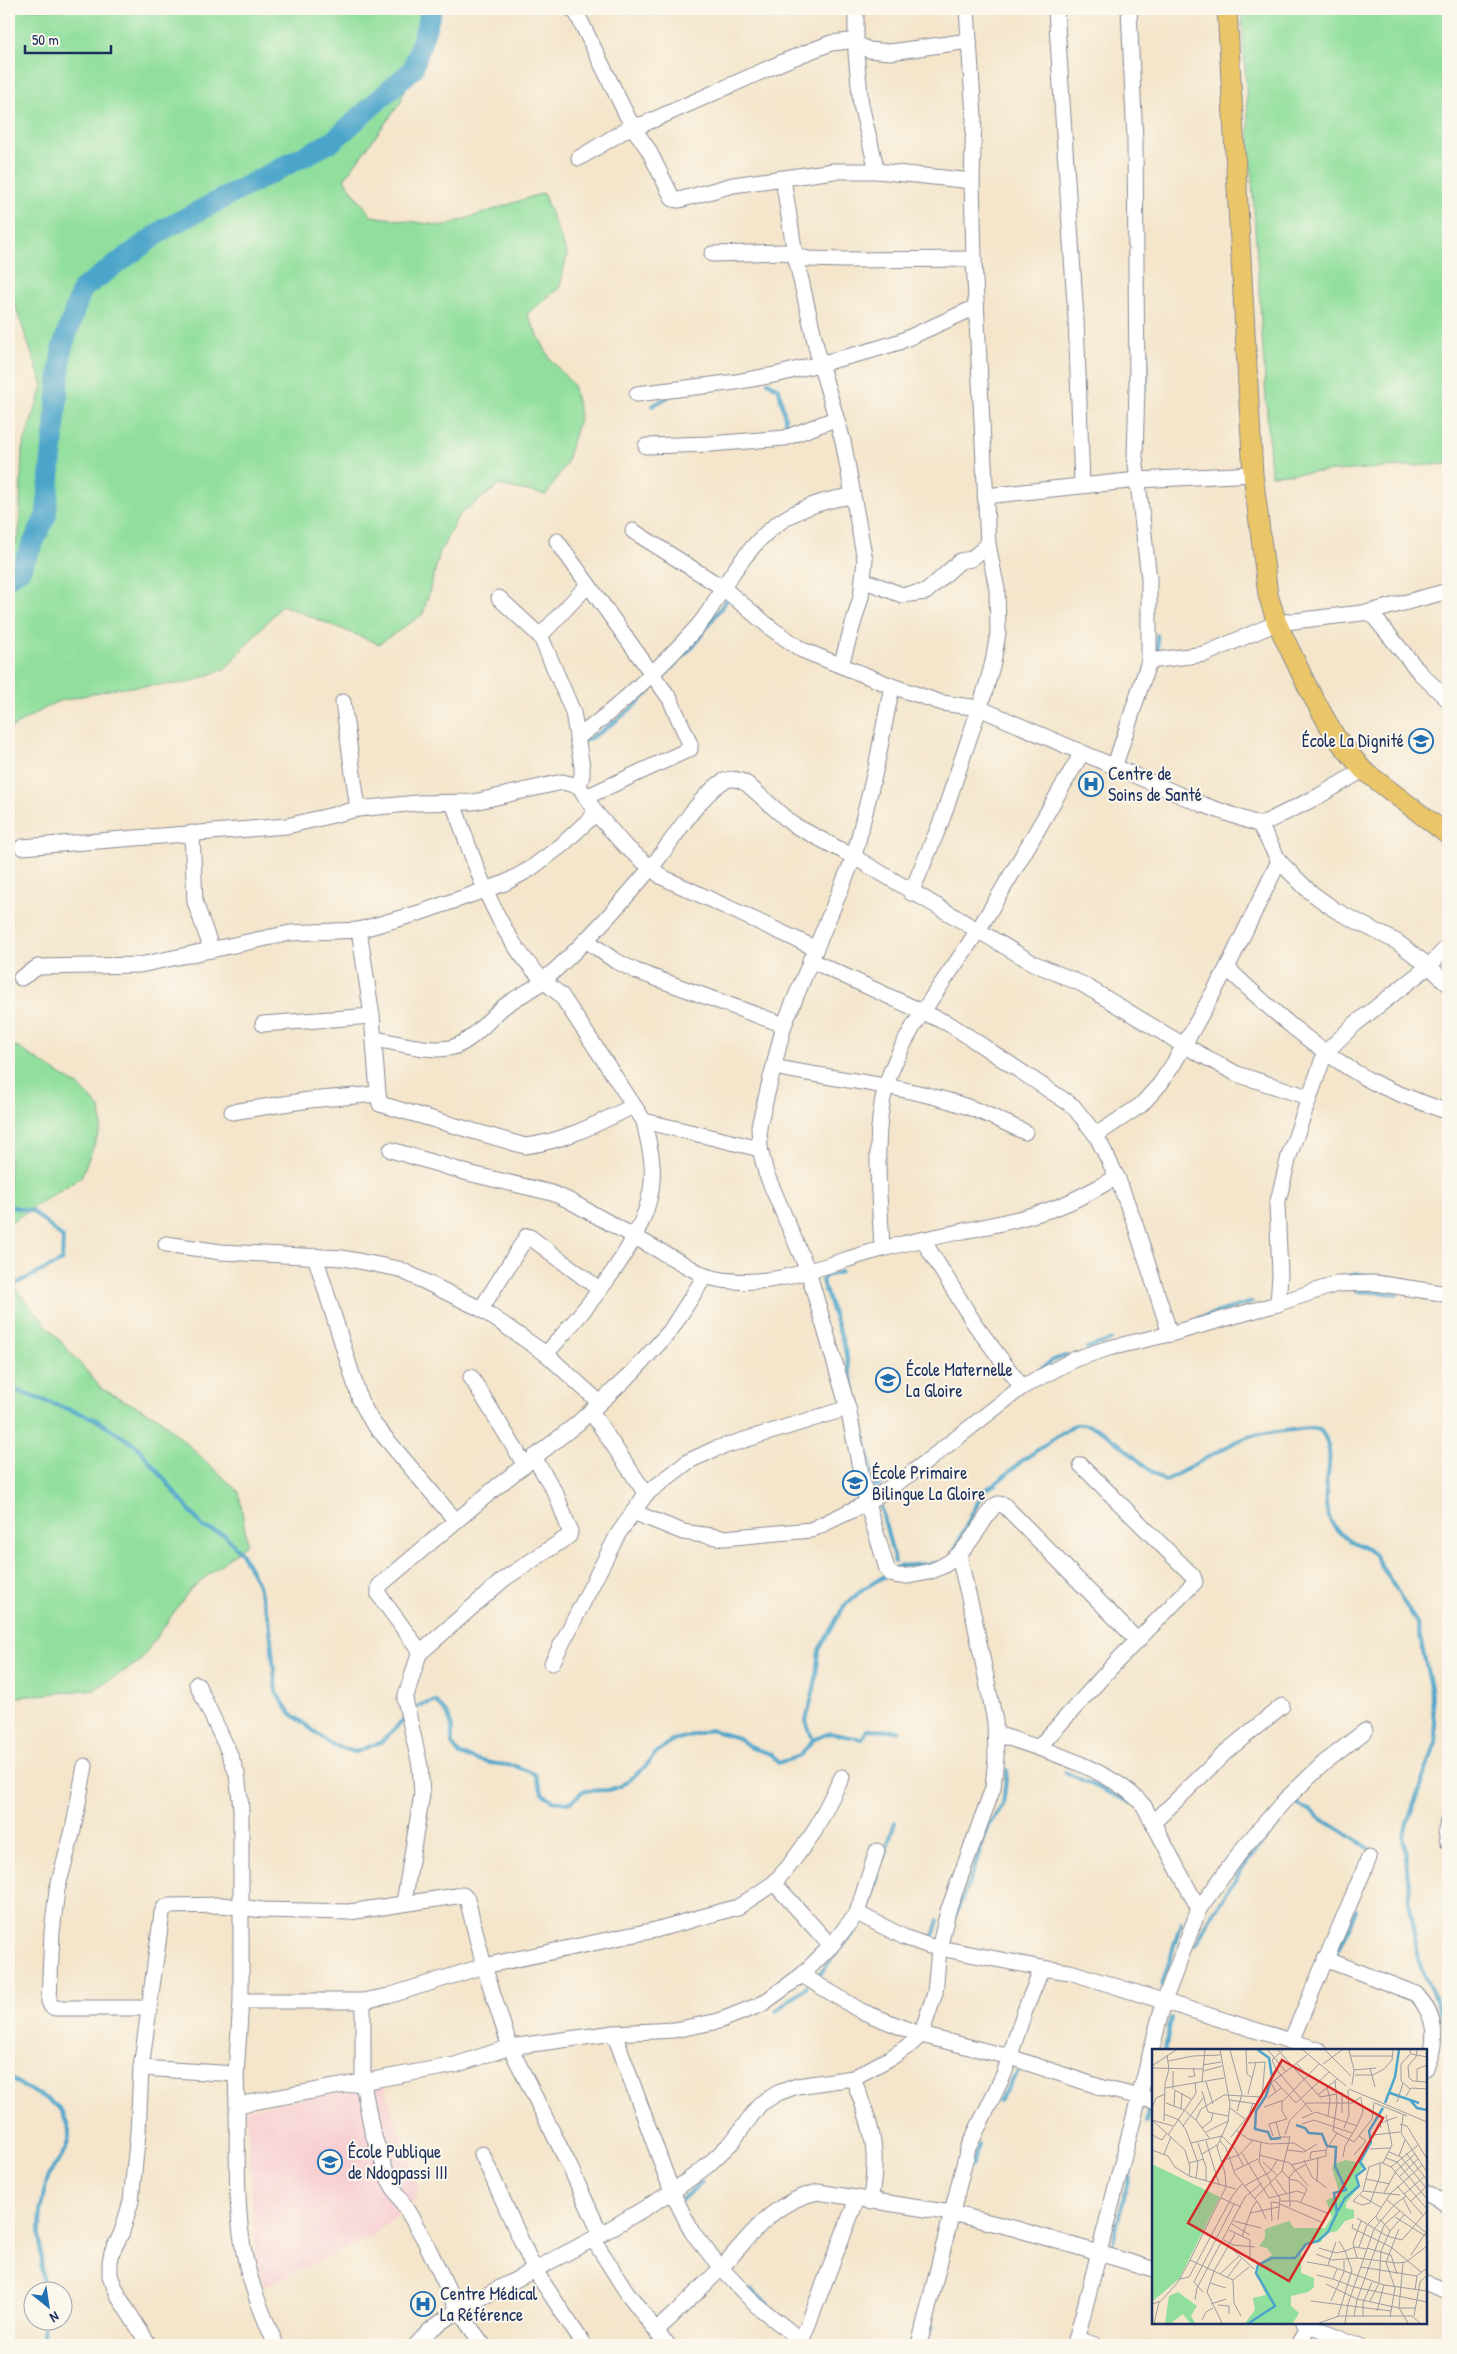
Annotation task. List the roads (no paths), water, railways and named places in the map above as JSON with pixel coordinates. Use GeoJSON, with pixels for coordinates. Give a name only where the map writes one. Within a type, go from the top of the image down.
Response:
{"type":"FeatureCollection","features":[{"type":"Feature","properties":{"kind":"main road"},"geometry":{"type":"LineString","coordinates":[[1227,9],[1253,474],[1268,595],[1277,623],[1309,690],[1335,736],[1363,770],[1448,835]]}},
{"type":"Feature","properties":{"kind":"street"},"geometry":{"type":"LineString","coordinates":[[572,9],[577,14],[632,126],[648,149],[673,199],[679,200],[760,181],[834,171],[877,171],[972,181]]}},
{"type":"Feature","properties":{"kind":"street"},"geometry":{"type":"LineString","coordinates":[[856,9],[856,43],[861,105],[877,171]]}},
{"type":"Feature","properties":{"kind":"street"},"geometry":{"type":"LineString","coordinates":[[911,893],[938,830],[979,708],[993,662],[998,633],[997,589],[988,544],[976,307],[972,181],[974,117],[967,9]]}},
{"type":"Feature","properties":{"kind":"street"},"geometry":{"type":"LineString","coordinates":[[1056,9],[1076,319],[1082,485]]}},
{"type":"Feature","properties":{"kind":"street"},"geometry":{"type":"LineString","coordinates":[[1115,765],[1149,661],[1149,579],[1135,456],[1137,388],[1134,141],[1129,9]]}},
{"type":"Feature","properties":{"kind":"street"},"geometry":{"type":"LineString","coordinates":[[579,158],[632,126],[644,124],[785,61],[831,44],[841,41],[856,43],[869,50],[890,52],[969,41]]}},
{"type":"Feature","properties":{"kind":"street"},"geometry":{"type":"LineString","coordinates":[[783,179],[795,254],[820,363],[843,441],[865,560],[861,598],[841,665]]}},
{"type":"Feature","properties":{"kind":"street"},"geometry":{"type":"LineString","coordinates":[[712,254],[784,252],[808,259],[844,260],[974,259]]}},
{"type":"Feature","properties":{"kind":"street"},"geometry":{"type":"LineString","coordinates":[[637,394],[736,382],[779,374],[899,342],[976,307]]}},
{"type":"Feature","properties":{"kind":"street"},"geometry":{"type":"LineString","coordinates":[[646,446],[710,444],[785,438],[835,418]]}},
{"type":"Feature","properties":{"kind":"street"},"geometry":{"type":"LineString","coordinates":[[986,496],[1138,480],[1253,474]]}},
{"type":"Feature","properties":{"kind":"street"},"geometry":{"type":"LineString","coordinates":[[577,738],[655,677],[714,605],[723,588],[756,543],[781,521],[821,501],[852,496]]}},
{"type":"Feature","properties":{"kind":"street"},"geometry":{"type":"LineString","coordinates":[[633,532],[723,588],[772,629],[802,650],[892,686],[942,703],[979,708],[1082,753],[1115,765],[1201,804],[1260,825],[1279,862],[1309,891],[1335,910],[1397,942],[1430,966],[1448,984]]}},
{"type":"Feature","properties":{"kind":"street"},"geometry":{"type":"LineString","coordinates":[[22,847],[287,826],[358,809],[417,803],[474,802],[562,782],[583,792],[690,749],[689,740],[670,699],[557,541]]}},
{"type":"Feature","properties":{"kind":"street"},"geometry":{"type":"LineString","coordinates":[[863,580],[902,595],[926,592],[960,561],[971,559],[988,544]]}},
{"type":"Feature","properties":{"kind":"street"},"geometry":{"type":"LineString","coordinates":[[540,636],[588,586]]}},
{"type":"Feature","properties":{"kind":"street"},"geometry":{"type":"LineString","coordinates":[[1149,661],[1205,654],[1277,623],[1370,612],[1448,592]]}},
{"type":"Feature","properties":{"kind":"street"},"geometry":{"type":"LineString","coordinates":[[499,598],[540,636],[573,712],[582,767],[583,792],[596,813],[624,845],[662,877],[951,1024],[1073,1106],[1096,1135],[1117,1177],[1135,1224],[1170,1334]]}},
{"type":"Feature","properties":{"kind":"street"},"geometry":{"type":"LineString","coordinates":[[1370,612],[1420,673],[1448,700]]}},
{"type":"Feature","properties":{"kind":"street"},"geometry":{"type":"LineString","coordinates":[[892,686],[876,768],[854,857],[784,1025],[759,1126],[760,1148],[766,1173],[808,1271],[848,1408],[867,1503],[887,1569],[891,1574],[904,1576],[933,1572],[959,1557],[994,1508],[998,1504],[1004,1505],[1138,1641]]}},
{"type":"Feature","properties":{"kind":"street"},"geometry":{"type":"LineString","coordinates":[[343,702],[358,809]]}},
{"type":"Feature","properties":{"kind":"street"},"geometry":{"type":"LineString","coordinates":[[882,1249],[879,1173],[880,1117],[886,1086],[894,1066],[923,1011],[978,930],[1082,753]]}},
{"type":"Feature","properties":{"kind":"street"},"geometry":{"type":"LineString","coordinates":[[1260,825],[1319,796],[1363,770]]}},
{"type":"Feature","properties":{"kind":"street"},"geometry":{"type":"LineString","coordinates":[[374,1039],[435,1048],[450,1048],[475,1034],[506,1005],[543,981],[586,940],[650,868],[684,821],[718,785],[732,778],[747,784],[792,824],[854,857],[911,893],[1033,963],[1082,984],[1184,1046],[1237,1074],[1308,1097]]}},
{"type":"Feature","properties":{"kind":"street"},"geometry":{"type":"LineString","coordinates":[[453,803],[485,890],[513,942],[530,967],[543,981],[561,995],[644,1121],[653,1160],[649,1201],[634,1237],[600,1289],[546,1354]]}},
{"type":"Feature","properties":{"kind":"street"},"geometry":{"type":"LineString","coordinates":[[21,978],[38,967],[140,965],[290,933],[359,930],[419,913],[508,882],[538,864],[596,813]]}},
{"type":"Feature","properties":{"kind":"street"},"geometry":{"type":"LineString","coordinates":[[192,833],[195,902],[212,950]]}},
{"type":"Feature","properties":{"kind":"street"},"geometry":{"type":"LineString","coordinates":[[1096,1135],[1141,1105],[1160,1084],[1184,1046],[1227,968],[1279,862]]}},
{"type":"Feature","properties":{"kind":"street"},"geometry":{"type":"LineString","coordinates":[[359,930],[372,1016],[378,1101],[383,1106],[525,1146],[538,1145],[573,1134],[633,1106]]}},
{"type":"Feature","properties":{"kind":"street"},"geometry":{"type":"LineString","coordinates":[[586,940],[614,960],[636,970],[784,1025]]}},
{"type":"Feature","properties":{"kind":"street"},"geometry":{"type":"LineString","coordinates":[[1278,1304],[1280,1274],[1277,1205],[1283,1176],[1308,1097],[1325,1053],[1355,1024],[1430,966],[1448,946]]}},
{"type":"Feature","properties":{"kind":"street"},"geometry":{"type":"LineString","coordinates":[[1227,968],[1263,1003],[1325,1053],[1369,1080],[1448,1112]]}},
{"type":"Feature","properties":{"kind":"street"},"geometry":{"type":"LineString","coordinates":[[264,1024],[372,1016]]}},
{"type":"Feature","properties":{"kind":"street"},"geometry":{"type":"LineString","coordinates":[[774,1067],[886,1086],[965,1106],[1025,1132]]}},
{"type":"Feature","properties":{"kind":"street"},"geometry":{"type":"LineString","coordinates":[[232,1112],[309,1100],[378,1094]]}},
{"type":"Feature","properties":{"kind":"street"},"geometry":{"type":"LineString","coordinates":[[644,1121],[760,1148]]}},
{"type":"Feature","properties":{"kind":"street"},"geometry":{"type":"LineString","coordinates":[[391,1150],[468,1173],[552,1193],[705,1276],[725,1282],[758,1282],[808,1271],[882,1249],[1015,1220],[1051,1210],[1117,1177]]}},
{"type":"Feature","properties":{"kind":"street"},"geometry":{"type":"LineString","coordinates":[[481,1309],[527,1236],[600,1289]]}},
{"type":"Feature","properties":{"kind":"street"},"geometry":{"type":"LineString","coordinates":[[922,1240],[976,1326],[1022,1387]]}},
{"type":"Feature","properties":{"kind":"street"},"geometry":{"type":"LineString","coordinates":[[166,1244],[221,1252],[343,1258],[399,1269],[481,1309],[546,1354],[595,1407],[646,1494]]}},
{"type":"Feature","properties":{"kind":"street"},"geometry":{"type":"LineString","coordinates":[[315,1256],[360,1400],[368,1415],[456,1520]]}},
{"type":"Feature","properties":{"kind":"street"},"geometry":{"type":"LineString","coordinates":[[419,1654],[417,1647],[377,1591],[379,1586],[456,1520],[595,1407],[633,1372],[670,1331],[705,1276]]}},
{"type":"Feature","properties":{"kind":"street"},"geometry":{"type":"LineString","coordinates":[[632,1512],[684,1532],[724,1538],[811,1530],[867,1503],[913,1472],[1022,1387],[1075,1359],[1109,1348],[1170,1334],[1278,1304],[1337,1284],[1375,1282],[1448,1294]]}},
{"type":"Feature","properties":{"kind":"street"},"geometry":{"type":"LineString","coordinates":[[404,1903],[422,1794],[420,1766],[405,1695],[419,1654],[504,1579],[569,1536],[570,1531],[556,1494],[530,1461],[471,1377]]}},
{"type":"Feature","properties":{"kind":"street"},"geometry":{"type":"LineString","coordinates":[[552,1663],[618,1534],[646,1494],[689,1462],[715,1449],[848,1408]]}},
{"type":"Feature","properties":{"kind":"street"},"geometry":{"type":"LineString","coordinates":[[1038,1748],[1196,1582],[1193,1576],[1081,1465]]}},
{"type":"Feature","properties":{"kind":"street"},"geometry":{"type":"LineString","coordinates":[[416,2345],[430,2330],[458,2310],[534,2268],[597,2237],[672,2192],[707,2166],[732,2142],[760,2104],[778,2093],[797,2086],[853,2078],[892,2058],[921,2035],[935,1993],[939,1949],[948,1911],[992,1788],[996,1757],[996,1734],[974,1618],[959,1557]]}},
{"type":"Feature","properties":{"kind":"street"},"geometry":{"type":"LineString","coordinates":[[197,1684],[228,1750],[237,1774],[241,1808],[242,1906],[242,2001],[236,2074],[238,2191],[243,2246],[255,2298],[276,2345]]}},
{"type":"Feature","properties":{"kind":"street"},"geometry":{"type":"LineString","coordinates":[[1153,1822],[1228,1750],[1282,1706]]}},
{"type":"Feature","properties":{"kind":"street"},"geometry":{"type":"LineString","coordinates":[[1155,2049],[1164,2002],[1199,1909],[1244,1847],[1284,1801],[1324,1763],[1365,1731]]}},
{"type":"Feature","properties":{"kind":"street"},"geometry":{"type":"LineString","coordinates":[[996,1734],[1058,1755],[1123,1786],[1144,1806],[1199,1909]]}},
{"type":"Feature","properties":{"kind":"street"},"geometry":{"type":"LineString","coordinates":[[85,1766],[58,1890],[52,1932],[49,2001],[51,2006],[55,2008],[148,2008]]}},
{"type":"Feature","properties":{"kind":"street"},"geometry":{"type":"LineString","coordinates":[[242,2001],[363,2001],[388,1996],[484,1966],[656,1930],[738,1907],[774,1883],[789,1866],[814,1832],[842,1777]]}},
{"type":"Feature","properties":{"kind":"street"},"geometry":{"type":"LineString","coordinates":[[1448,1820],[1446,1831],[1448,1841]]}},
{"type":"Feature","properties":{"kind":"street"},"geometry":{"type":"LineString","coordinates":[[237,2105],[363,2083],[455,2064],[510,2047],[614,2033],[674,2030],[719,2021],[762,2004],[802,1975],[858,1913],[877,1851]]}},
{"type":"Feature","properties":{"kind":"street"},"geometry":{"type":"LineString","coordinates":[[1291,2041],[1370,1858]]}},
{"type":"Feature","properties":{"kind":"street"},"geometry":{"type":"LineString","coordinates":[[774,1883],[830,1946]]}},
{"type":"Feature","properties":{"kind":"street"},"geometry":{"type":"LineString","coordinates":[[149,2345],[120,2299],[110,2276],[110,2262],[122,2232],[131,2201],[138,2133],[141,2068],[148,2008],[164,1908],[169,1906],[242,1906],[263,1910],[349,1912],[463,1895],[467,1899],[484,1966],[510,2047],[569,2165],[597,2237],[626,2291],[667,2345]]}},
{"type":"Feature","properties":{"kind":"street"},"geometry":{"type":"LineString","coordinates":[[858,1913],[904,1937],[939,1949],[1070,1972],[1316,2049]]}},
{"type":"Feature","properties":{"kind":"street"},"geometry":{"type":"LineString","coordinates":[[1325,1959],[1416,1994],[1421,1999],[1426,2005],[1432,2021],[1434,2038],[1427,2064]]}},
{"type":"Feature","properties":{"kind":"street"},"geometry":{"type":"LineString","coordinates":[[919,2345],[968,2148],[1004,2074],[1024,2013],[1042,1968]]}},
{"type":"Feature","properties":{"kind":"street"},"geometry":{"type":"LineString","coordinates":[[802,1975],[861,2011],[921,2035],[1010,2057],[1103,2088],[1146,2099]]}},
{"type":"Feature","properties":{"kind":"street"},"geometry":{"type":"LineString","coordinates":[[363,2001],[363,2083],[372,2131],[389,2180],[424,2239],[458,2310],[483,2345]]}},
{"type":"Feature","properties":{"kind":"street"},"geometry":{"type":"LineString","coordinates":[[614,2033],[672,2192],[692,2232],[721,2268],[756,2305],[801,2343],[875,2173],[875,2149],[870,2122],[853,2078]]}},
{"type":"Feature","properties":{"kind":"street"},"geometry":{"type":"LineString","coordinates":[[1095,2345],[1075,2342],[1098,2251],[1146,2099],[1152,2067]]}},
{"type":"Feature","properties":{"kind":"street"},"geometry":{"type":"LineString","coordinates":[[141,2068],[236,2074]]}},
{"type":"Feature","properties":{"kind":"street"},"geometry":{"type":"LineString","coordinates":[[482,2154],[534,2268],[584,2345]]}},
{"type":"Feature","properties":{"kind":"street"},"geometry":{"type":"LineString","coordinates":[[657,2330],[721,2268],[767,2218],[783,2205],[804,2195],[818,2192],[864,2201],[951,2213],[1098,2251],[1152,2270]]}},
{"type":"Feature","properties":{"kind":"street"},"geometry":{"type":"LineString","coordinates":[[1427,2194],[1448,2206]]}},
{"type":"Feature","properties":{"kind":"street"},"geometry":{"type":"LineString","coordinates":[[1427,2283],[1448,2291]]}},
{"type":"Feature","properties":{"kind":"street"},"geometry":{"type":"LineString","coordinates":[[1299,2345],[1308,2324]]}},
{"type":"Feature","properties":{"kind":"street"},"geometry":{"type":"LineString","coordinates":[[1310,2324],[1358,2345]]}},
{"type":"Feature","properties":{"kind":"waterway"},"geometry":{"type":"LineString","coordinates":[[9,577],[20,570],[46,516],[62,348],[82,289],[166,228],[333,141],[413,69],[432,9]]}},
{"type":"Feature","properties":{"kind":"waterway"},"geometry":{"type":"LineString","coordinates":[[1146,388],[1147,353]]}},
{"type":"Feature","properties":{"kind":"waterway"},"geometry":{"type":"LineString","coordinates":[[768,382],[779,389],[786,423]]}},
{"type":"Feature","properties":{"kind":"waterway"},"geometry":{"type":"LineString","coordinates":[[652,406],[668,397]]}},
{"type":"Feature","properties":{"kind":"waterway"},"geometry":{"type":"LineString","coordinates":[[659,677],[662,677],[694,645],[726,601],[730,599]]}},
{"type":"Feature","properties":{"kind":"waterway"},"geometry":{"type":"LineString","coordinates":[[1157,635],[1158,653],[1160,653]]}},
{"type":"Feature","properties":{"kind":"waterway"},"geometry":{"type":"LineString","coordinates":[[583,741],[609,726],[637,703],[651,690],[651,681]]}},
{"type":"Feature","properties":{"kind":"waterway"},"geometry":{"type":"LineString","coordinates":[[9,1206],[32,1211],[63,1238],[62,1261],[9,1287]]}},
{"type":"Feature","properties":{"kind":"waterway"},"geometry":{"type":"LineString","coordinates":[[841,1272],[825,1276],[822,1281],[844,1345],[875,1485],[876,1487],[889,1480]]}},
{"type":"Feature","properties":{"kind":"waterway"},"geometry":{"type":"LineString","coordinates":[[1342,1277],[1358,1274],[1407,1281]]}},
{"type":"Feature","properties":{"kind":"waterway"},"geometry":{"type":"LineString","coordinates":[[1357,1291],[1397,1294]]}},
{"type":"Feature","properties":{"kind":"waterway"},"geometry":{"type":"LineString","coordinates":[[1424,1297],[1448,1304]]}},
{"type":"Feature","properties":{"kind":"waterway"},"geometry":{"type":"LineString","coordinates":[[1199,1318],[1252,1302]]}},
{"type":"Feature","properties":{"kind":"waterway"},"geometry":{"type":"LineString","coordinates":[[1087,1348],[1111,1340]]}},
{"type":"Feature","properties":{"kind":"waterway"},"geometry":{"type":"LineString","coordinates":[[1038,1371],[1053,1360],[1066,1356]]}},
{"type":"Feature","properties":{"kind":"waterway"},"geometry":{"type":"LineString","coordinates":[[9,1388],[93,1418],[137,1446],[204,1528],[225,1535],[241,1553],[256,1580],[269,1618],[276,1692],[290,1713],[332,1745],[356,1752],[381,1742],[405,1719]]}},
{"type":"Feature","properties":{"kind":"waterway"},"geometry":{"type":"LineString","coordinates":[[955,1549],[984,1490],[994,1485],[1023,1460],[1075,1424],[1086,1424],[1098,1429],[1165,1481],[1237,1441],[1254,1435],[1308,1428],[1320,1430],[1327,1441],[1329,1452],[1326,1490],[1328,1514],[1338,1531],[1374,1554],[1417,1623],[1431,1688],[1436,1743],[1404,1836],[1412,1925],[1421,1968],[1446,2023],[1448,2036]]}},
{"type":"Feature","properties":{"kind":"waterway"},"geometry":{"type":"LineString","coordinates":[[879,1500],[895,1562]]}},
{"type":"Feature","properties":{"kind":"waterway"},"geometry":{"type":"LineString","coordinates":[[894,1570],[902,1566],[936,1563]]}},
{"type":"Feature","properties":{"kind":"waterway"},"geometry":{"type":"LineString","coordinates":[[813,1740],[806,1721],[815,1684],[819,1650],[844,1606],[863,1589],[888,1574]]}},
{"type":"Feature","properties":{"kind":"waterway"},"geometry":{"type":"LineString","coordinates":[[411,1713],[420,1705],[436,1701],[448,1715],[452,1727],[452,1745],[460,1755],[490,1763],[515,1766],[535,1774],[543,1794],[552,1800],[566,1803],[571,1802],[583,1791],[608,1790],[621,1786],[645,1767],[655,1754],[671,1741],[710,1730],[738,1738],[752,1748],[771,1754],[778,1763],[800,1756],[813,1740],[829,1733],[862,1739],[867,1730],[899,1731]]}},
{"type":"Feature","properties":{"kind":"waterway"},"geometry":{"type":"LineString","coordinates":[[952,1923],[990,1823],[1003,1805],[1007,1770]]}},
{"type":"Feature","properties":{"kind":"waterway"},"geometry":{"type":"LineString","coordinates":[[1065,1772],[1131,1803]]}},
{"type":"Feature","properties":{"kind":"waterway"},"geometry":{"type":"LineString","coordinates":[[1290,1799],[1372,1850],[1373,1856]]}},
{"type":"Feature","properties":{"kind":"waterway"},"geometry":{"type":"LineString","coordinates":[[1210,1918],[1247,1862],[1295,1802]]}},
{"type":"Feature","properties":{"kind":"waterway"},"geometry":{"type":"LineString","coordinates":[[883,1860],[895,1822]]}},
{"type":"Feature","properties":{"kind":"waterway"},"geometry":{"type":"LineString","coordinates":[[867,1913],[878,1876]]}},
{"type":"Feature","properties":{"kind":"waterway"},"geometry":{"type":"LineString","coordinates":[[1351,1922],[1355,1910]]}},
{"type":"Feature","properties":{"kind":"waterway"},"geometry":{"type":"LineString","coordinates":[[817,1980],[824,1968],[864,1919]]}},
{"type":"Feature","properties":{"kind":"waterway"},"geometry":{"type":"LineString","coordinates":[[931,1942],[938,1920]]}},
{"type":"Feature","properties":{"kind":"waterway"},"geometry":{"type":"LineString","coordinates":[[1196,1944],[1209,1920]]}},
{"type":"Feature","properties":{"kind":"waterway"},"geometry":{"type":"LineString","coordinates":[[1162,1985],[1181,1923]]}},
{"type":"Feature","properties":{"kind":"waterway"},"geometry":{"type":"LineString","coordinates":[[1334,1960],[1350,1925]]}},
{"type":"Feature","properties":{"kind":"waterway"},"geometry":{"type":"LineString","coordinates":[[776,2011],[807,1986]]}},
{"type":"Feature","properties":{"kind":"waterway"},"geometry":{"type":"LineString","coordinates":[[1165,2049],[1171,2018]]}},
{"type":"Feature","properties":{"kind":"waterway"},"geometry":{"type":"LineString","coordinates":[[999,2101],[1018,2072]]}},
{"type":"Feature","properties":{"kind":"waterway"},"geometry":{"type":"LineString","coordinates":[[9,2074],[14,2080],[59,2108],[69,2130],[66,2147],[49,2175],[41,2208],[40,2250],[43,2282]]}},
{"type":"Feature","properties":{"kind":"waterway"},"geometry":{"type":"LineString","coordinates":[[1146,2122],[1150,2102]]}},
{"type":"Feature","properties":{"kind":"waterway"},"geometry":{"type":"LineString","coordinates":[[971,2166],[979,2145]]}},
{"type":"Feature","properties":{"kind":"waterway"},"geometry":{"type":"LineString","coordinates":[[1115,2251],[1112,2250],[1112,2245],[1133,2160]]}},
{"type":"Feature","properties":{"kind":"waterway"},"geometry":{"type":"LineString","coordinates":[[881,2174],[881,2199]]}},
{"type":"Feature","properties":{"kind":"waterway"},"geometry":{"type":"LineString","coordinates":[[680,2201],[702,2182]]}},
{"type":"Feature","properties":{"kind":"waterway"},"geometry":{"type":"LineString","coordinates":[[748,2246],[761,2234]]}},
{"type":"Feature","properties":{"kind":"waterway"},"geometry":{"type":"LineString","coordinates":[[751,2290],[769,2304]]}},
{"type":"Feature","properties":{"kind":"waterway"},"geometry":{"type":"LineString","coordinates":[[928,2336],[933,2326]]}},
{"type":"Feature","properties":{"kind":"waterway"},"geometry":{"type":"LineString","coordinates":[[43,2332],[44,2345]]}},
{"type":"Feature","properties":{"kind":"waterway"},"geometry":{"type":"LineString","coordinates":[[1313,2345],[1318,2334]]}},
{"type":"Feature","properties":{"kind":"place","name":"École La Dignité"},"geometry":{"type":"Point","coordinates":[1421,741]}},
{"type":"Feature","properties":{"kind":"place","name":"Centre de Soins de Santé"},"geometry":{"type":"Point","coordinates":[1091,784]}},
{"type":"Feature","properties":{"kind":"place","name":"École Maternelle La Gloire"},"geometry":{"type":"Point","coordinates":[888,1380]}},
{"type":"Feature","properties":{"kind":"place","name":"École Primaire Bilingue La Gloire"},"geometry":{"type":"Point","coordinates":[855,1483]}},
{"type":"Feature","properties":{"kind":"place","name":"École Publique de Ndogpassi III"},"geometry":{"type":"Point","coordinates":[330,2162]}},
{"type":"Feature","properties":{"kind":"place","name":"Centre Médical La Référence"},"geometry":{"type":"Point","coordinates":[423,2304]}}]}
